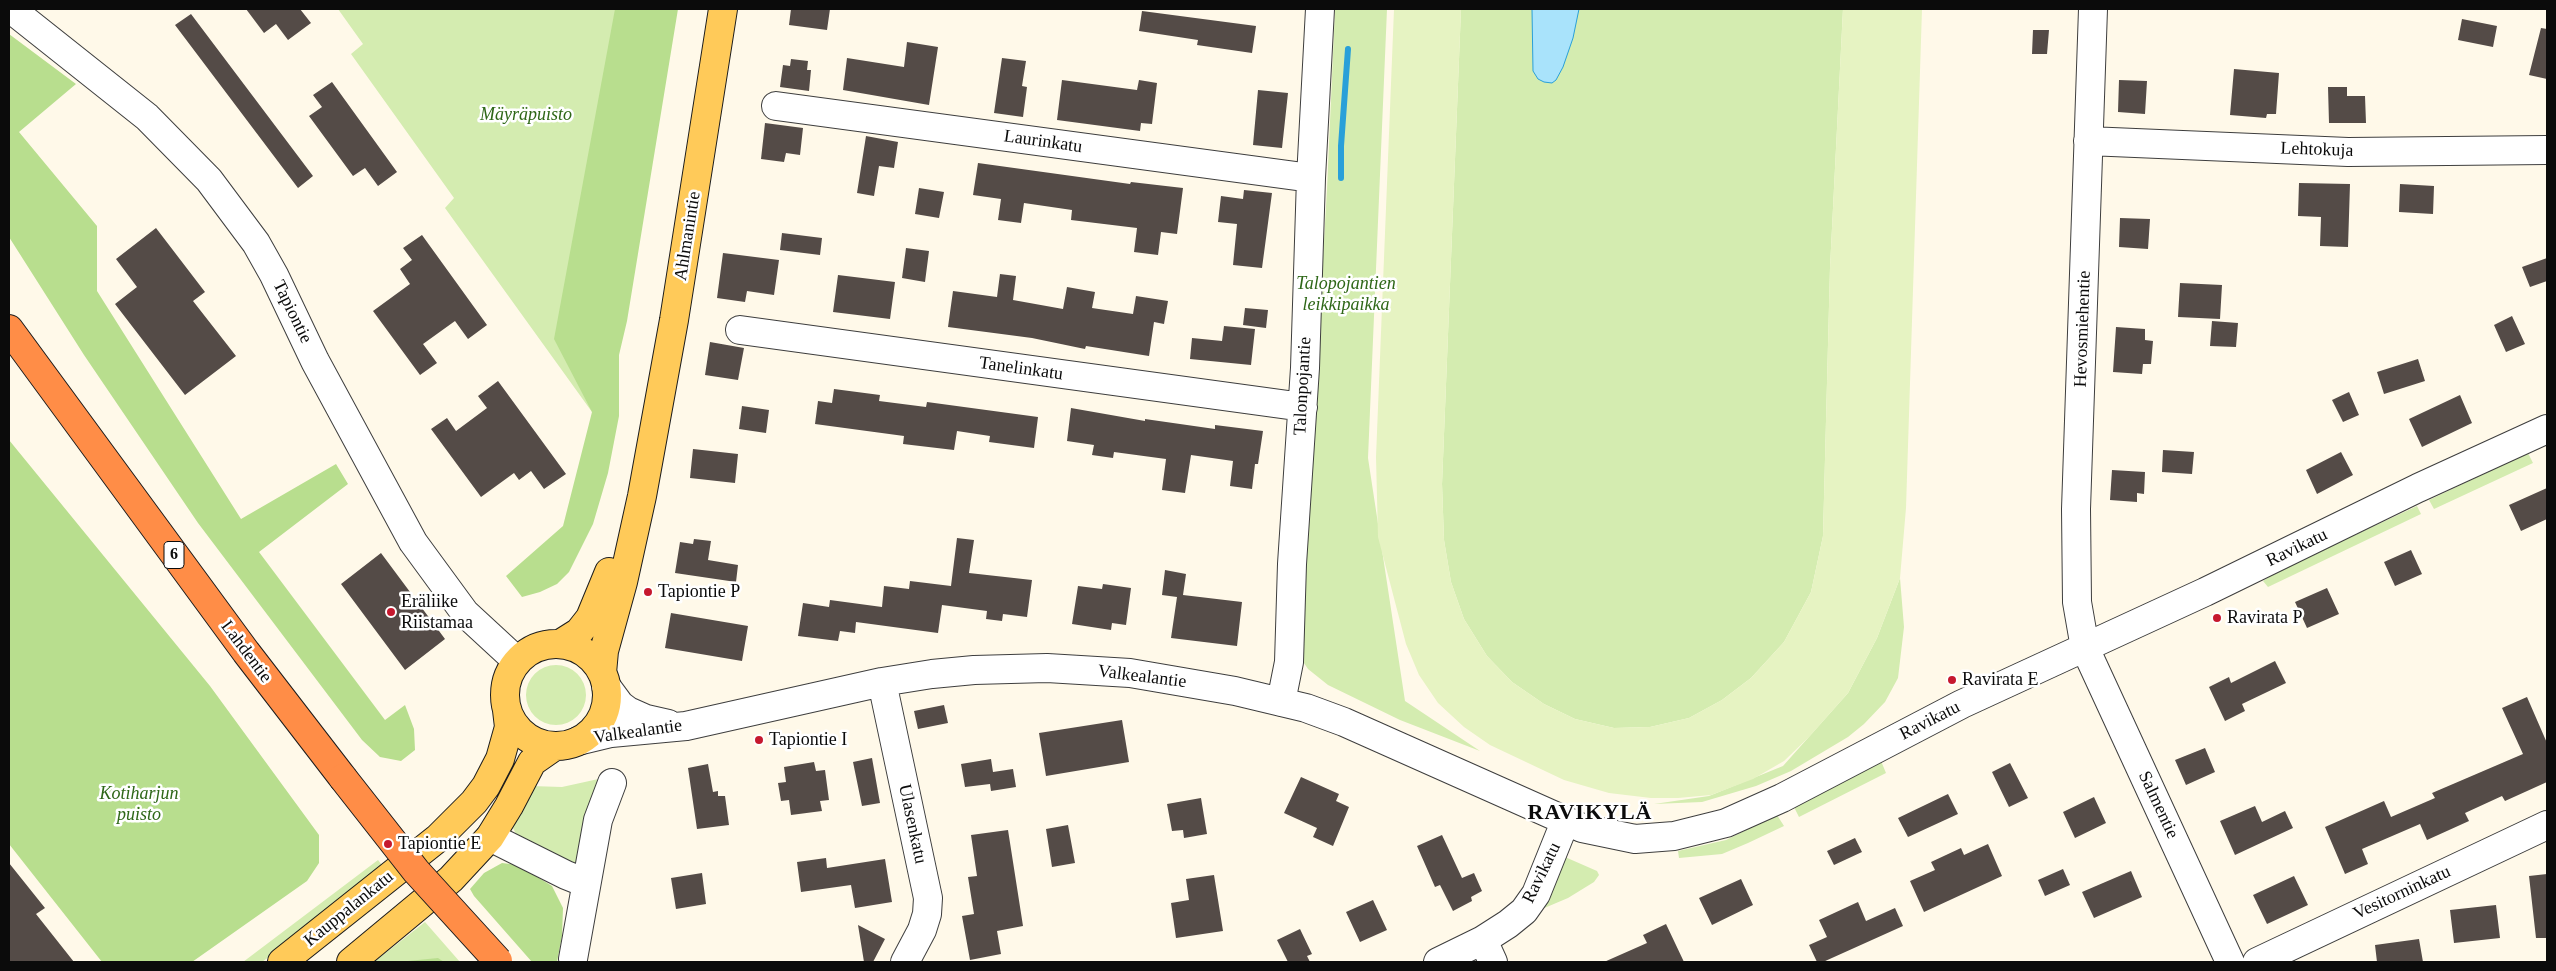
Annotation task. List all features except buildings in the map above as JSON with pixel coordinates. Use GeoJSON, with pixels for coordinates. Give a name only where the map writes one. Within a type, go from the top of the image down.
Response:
{"type":"FeatureCollection","features":[{"type":"Feature","properties":{"kind":"highway","name":"Lahdentie"},"geometry":{"type":"LineString","coordinates":[[9,329],[246,652],[343,778],[416,871],[499,962]]}},
{"type":"Feature","properties":{"kind":"main road","name":"Ahlmanintie"},"geometry":{"type":"LineString","coordinates":[[604,679],[604,651],[623,582],[648,462],[674,320],[723,9]]}},
{"type":"Feature","properties":{"kind":"main road","name":"Ahlmanintie"},"geometry":{"type":"LineString","coordinates":[[560,644],[579,632],[598,605],[648,462]]}},
{"type":"Feature","properties":{"kind":"main road"},"geometry":{"type":"LineString","coordinates":[[351,962],[451,879],[490,837],[510,806],[532,762],[566,743],[591,732],[600,721],[606,707],[604,679],[594,662],[578,649],[560,644],[540,646],[528,652],[518,661],[508,676],[505,693],[507,710],[514,725],[524,735],[535,741],[566,743]]}},
{"type":"Feature","properties":{"kind":"main road","name":"Kauppalankatu"},"geometry":{"type":"LineString","coordinates":[[282,962],[438,838],[474,802],[486,786],[500,759],[509,727],[507,710]]}},
{"type":"Feature","properties":{"kind":"street","name":"Tapiontie"},"geometry":{"type":"LineString","coordinates":[[11,9],[147,116],[209,180],[256,243],[413,542],[465,613],[518,661]]}},
{"type":"Feature","properties":{"kind":"street","name":"Talonpojantie"},"geometry":{"type":"LineString","coordinates":[[1281,702],[1289,662],[1292,564],[1302,407],[1310,178],[1320,9]]}},
{"type":"Feature","properties":{"kind":"street","name":"Hevosmiehentie"},"geometry":{"type":"LineString","coordinates":[[2085,648],[2077,602],[2076,509],[2093,9]]}},
{"type":"Feature","properties":{"kind":"street","name":"Laurinkatu"},"geometry":{"type":"LineString","coordinates":[[776,106],[1310,178]]}},
{"type":"Feature","properties":{"kind":"street","name":"Lehtokuja"},"geometry":{"type":"LineString","coordinates":[[2088,141],[2348,152],[2547,150]]}},
{"type":"Feature","properties":{"kind":"street","name":"Tanelinkatu"},"geometry":{"type":"LineString","coordinates":[[740,330],[1302,407]]}},
{"type":"Feature","properties":{"kind":"street","name":"Ravikatu"},"geometry":{"type":"LineString","coordinates":[[1438,962],[1488,951],[1508,924],[1524,911],[1536,894],[1565,822],[1582,828],[1634,839],[1674,836],[1702,831],[1726,823],[1782,798],[1962,704],[2085,648],[2547,429]]}},
{"type":"Feature","properties":{"kind":"street","name":"Salmentie"},"geometry":{"type":"LineString","coordinates":[[2085,648],[2230,962]]}},
{"type":"Feature","properties":{"kind":"street","name":"Valkealantie"},"geometry":{"type":"LineString","coordinates":[[566,743],[597,735],[666,729],[699,723],[882,682],[974,670],[1047,668],[1130,673],[1178,680],[1281,702],[1344,722],[1565,822]]}},
{"type":"Feature","properties":{"kind":"street","name":"Valkealantie"},"geometry":{"type":"LineString","coordinates":[[604,679],[620,705],[646,719],[676,724],[699,723]]}},
{"type":"Feature","properties":{"kind":"street","name":"Ulasenkatu"},"geometry":{"type":"LineString","coordinates":[[882,682],[928,898],[927,914],[922,930],[905,962]]}},
{"type":"Feature","properties":{"kind":"street"},"geometry":{"type":"LineString","coordinates":[[573,959],[598,820],[612,783]]}},
{"type":"Feature","properties":{"kind":"street","name":"Vesitorninkatu"},"geometry":{"type":"LineString","coordinates":[[2257,962],[2547,825]]}},
{"type":"Feature","properties":{"kind":"street"},"geometry":{"type":"LineString","coordinates":[[490,837],[566,875],[586,882]]}},
{"type":"Feature","properties":{"kind":"green space","name":"Mäyräpuisto"},"geometry":{"type":"Polygon","coordinates":[[[338,9],[642,9],[592,412],[445,208],[454,198],[351,54],[363,44],[338,9]]]}},
{"type":"Feature","properties":{"kind":"green space"},"geometry":{"type":"Polygon","coordinates":[[[615,9],[678,9],[627,321],[619,355],[619,416],[608,473],[593,524],[569,572],[557,584],[540,592],[522,597],[506,576],[563,526],[592,412],[554,339],[615,9]]]}},
{"type":"Feature","properties":{"kind":"green space","name":"Talopojantien leikkipaikka"},"geometry":{"type":"Polygon","coordinates":[[[1335,9],[1387,9],[1368,458],[1405,701],[1480,751],[1400,720],[1328,685],[1308,669],[1300,657],[1327,189],[1335,9]]]}},
{"type":"Feature","properties":{"kind":"green space"},"geometry":{"type":"Polygon","coordinates":[[[1394,9],[1461,9],[1442,484],[1444,540],[1451,582],[1464,619],[1487,656],[1512,682],[1544,704],[1575,719],[1614,728],[1650,727],[1689,718],[1722,700],[1751,678],[1784,642],[1811,592],[1823,536],[1830,268],[1843,9],[1922,9],[1906,508],[1900,578],[1877,638],[1848,693],[1809,737],[1784,761],[1753,779],[1711,795],[1678,798],[1651,798],[1609,793],[1564,780],[1490,745],[1464,727],[1438,703],[1419,675],[1406,644],[1378,537],[1376,457],[1394,9]]]}},
{"type":"Feature","properties":{"kind":"green space"},"geometry":{"type":"Polygon","coordinates":[[[1461,9],[1843,9],[1830,268],[1823,536],[1811,592],[1784,642],[1751,678],[1722,700],[1689,718],[1650,727],[1614,728],[1575,719],[1544,704],[1512,682],[1487,656],[1464,619],[1451,582],[1444,540],[1442,484],[1461,9]]]}},
{"type":"Feature","properties":{"kind":"green space"},"geometry":{"type":"Polygon","coordinates":[[[9,34],[76,84],[19,132],[97,226],[97,291],[241,519],[336,464],[348,484],[259,552],[385,720],[405,705],[414,729],[415,750],[401,761],[380,757],[362,740],[198,523],[84,355],[9,237],[9,34]]]}},
{"type":"Feature","properties":{"kind":"green space","name":"Kotiharjun puisto"},"geometry":{"type":"Polygon","coordinates":[[[9,440],[210,686],[319,835],[319,863],[307,881],[192,962],[102,962],[9,844],[9,440]]]}},
{"type":"Feature","properties":{"kind":"green space"},"geometry":{"type":"Polygon","coordinates":[[[2528,453],[2533,463],[2434,509],[2429,500],[2528,453]]]}},
{"type":"Feature","properties":{"kind":"green space"},"geometry":{"type":"Polygon","coordinates":[[[2417,506],[2421,514],[2268,587],[2263,581],[2280,570],[2417,506]]]}},
{"type":"Feature","properties":{"kind":"green space"},"geometry":{"type":"Polygon","coordinates":[[[1900,578],[1904,627],[1898,678],[1885,702],[1864,724],[1848,737],[1791,771],[1756,786],[1702,802],[1654,804],[1709,796],[1783,766],[1848,693],[1877,638],[1900,578]]]}},
{"type":"Feature","properties":{"kind":"green space"},"geometry":{"type":"Polygon","coordinates":[[[556,665],[568,667],[581,678],[586,695],[584,707],[573,720],[556,725],[544,723],[531,712],[526,695],[528,683],[539,670],[556,665]]]}},
{"type":"Feature","properties":{"kind":"green space"},"geometry":{"type":"Polygon","coordinates":[[[1881,761],[1886,773],[1799,817],[1794,807],[1881,761]]]}},
{"type":"Feature","properties":{"kind":"green space"},"geometry":{"type":"Polygon","coordinates":[[[603,778],[585,839],[575,864],[560,866],[517,836],[512,826],[531,786],[562,787],[603,778]]]}},
{"type":"Feature","properties":{"kind":"green space"},"geometry":{"type":"Polygon","coordinates":[[[1777,815],[1784,826],[1748,843],[1722,854],[1679,858],[1678,851],[1726,840],[1777,815]]]}},
{"type":"Feature","properties":{"kind":"green space"},"geometry":{"type":"Polygon","coordinates":[[[1565,857],[1597,871],[1599,875],[1594,882],[1568,898],[1542,909],[1565,857]]]}},
{"type":"Feature","properties":{"kind":"green space"},"geometry":{"type":"Polygon","coordinates":[[[378,860],[385,869],[324,916],[262,962],[243,962],[378,860]]]}},
{"type":"Feature","properties":{"kind":"green space"},"geometry":{"type":"Polygon","coordinates":[[[502,863],[518,865],[552,886],[563,908],[562,936],[557,962],[532,962],[470,889],[484,873],[502,863]]]}},
{"type":"Feature","properties":{"kind":"green space"},"geometry":{"type":"Polygon","coordinates":[[[425,922],[460,962],[374,962],[425,922]]]}},
{"type":"Feature","properties":{"kind":"green space"},"geometry":{"type":"Polygon","coordinates":[[[438,958],[444,962],[405,962],[408,961],[438,958]]]}},
{"type":"Feature","properties":{"kind":"water"},"geometry":{"type":"Polygon","coordinates":[[[1532,9],[1579,9],[1573,38],[1563,67],[1556,80],[1552,83],[1538,79],[1533,71],[1532,9]]]}},
{"type":"Feature","properties":{"kind":"waterway"},"geometry":{"type":"LineString","coordinates":[[1341,178],[1341,146],[1348,49]]}},
{"type":"Feature","properties":{"kind":"place","name":"Tapiontie P"},"geometry":{"type":"Point","coordinates":[648,592]}},
{"type":"Feature","properties":{"kind":"place","name":"Eräliike Riistamaa"},"geometry":{"type":"Point","coordinates":[391,612]}},
{"type":"Feature","properties":{"kind":"place","name":"Ravirata P"},"geometry":{"type":"Point","coordinates":[2217,618]}},
{"type":"Feature","properties":{"kind":"place","name":"Ravirata E"},"geometry":{"type":"Point","coordinates":[1952,680]}},
{"type":"Feature","properties":{"kind":"place","name":"Tapiontie I"},"geometry":{"type":"Point","coordinates":[759,740]}},
{"type":"Feature","properties":{"kind":"place","name":"Tapiontie E"},"geometry":{"type":"Point","coordinates":[388,844]}},
{"type":"Feature","properties":{"kind":"district","name":"RAVIKYLÄ"},"geometry":{"type":"Point","coordinates":[1590,813]}}]}
